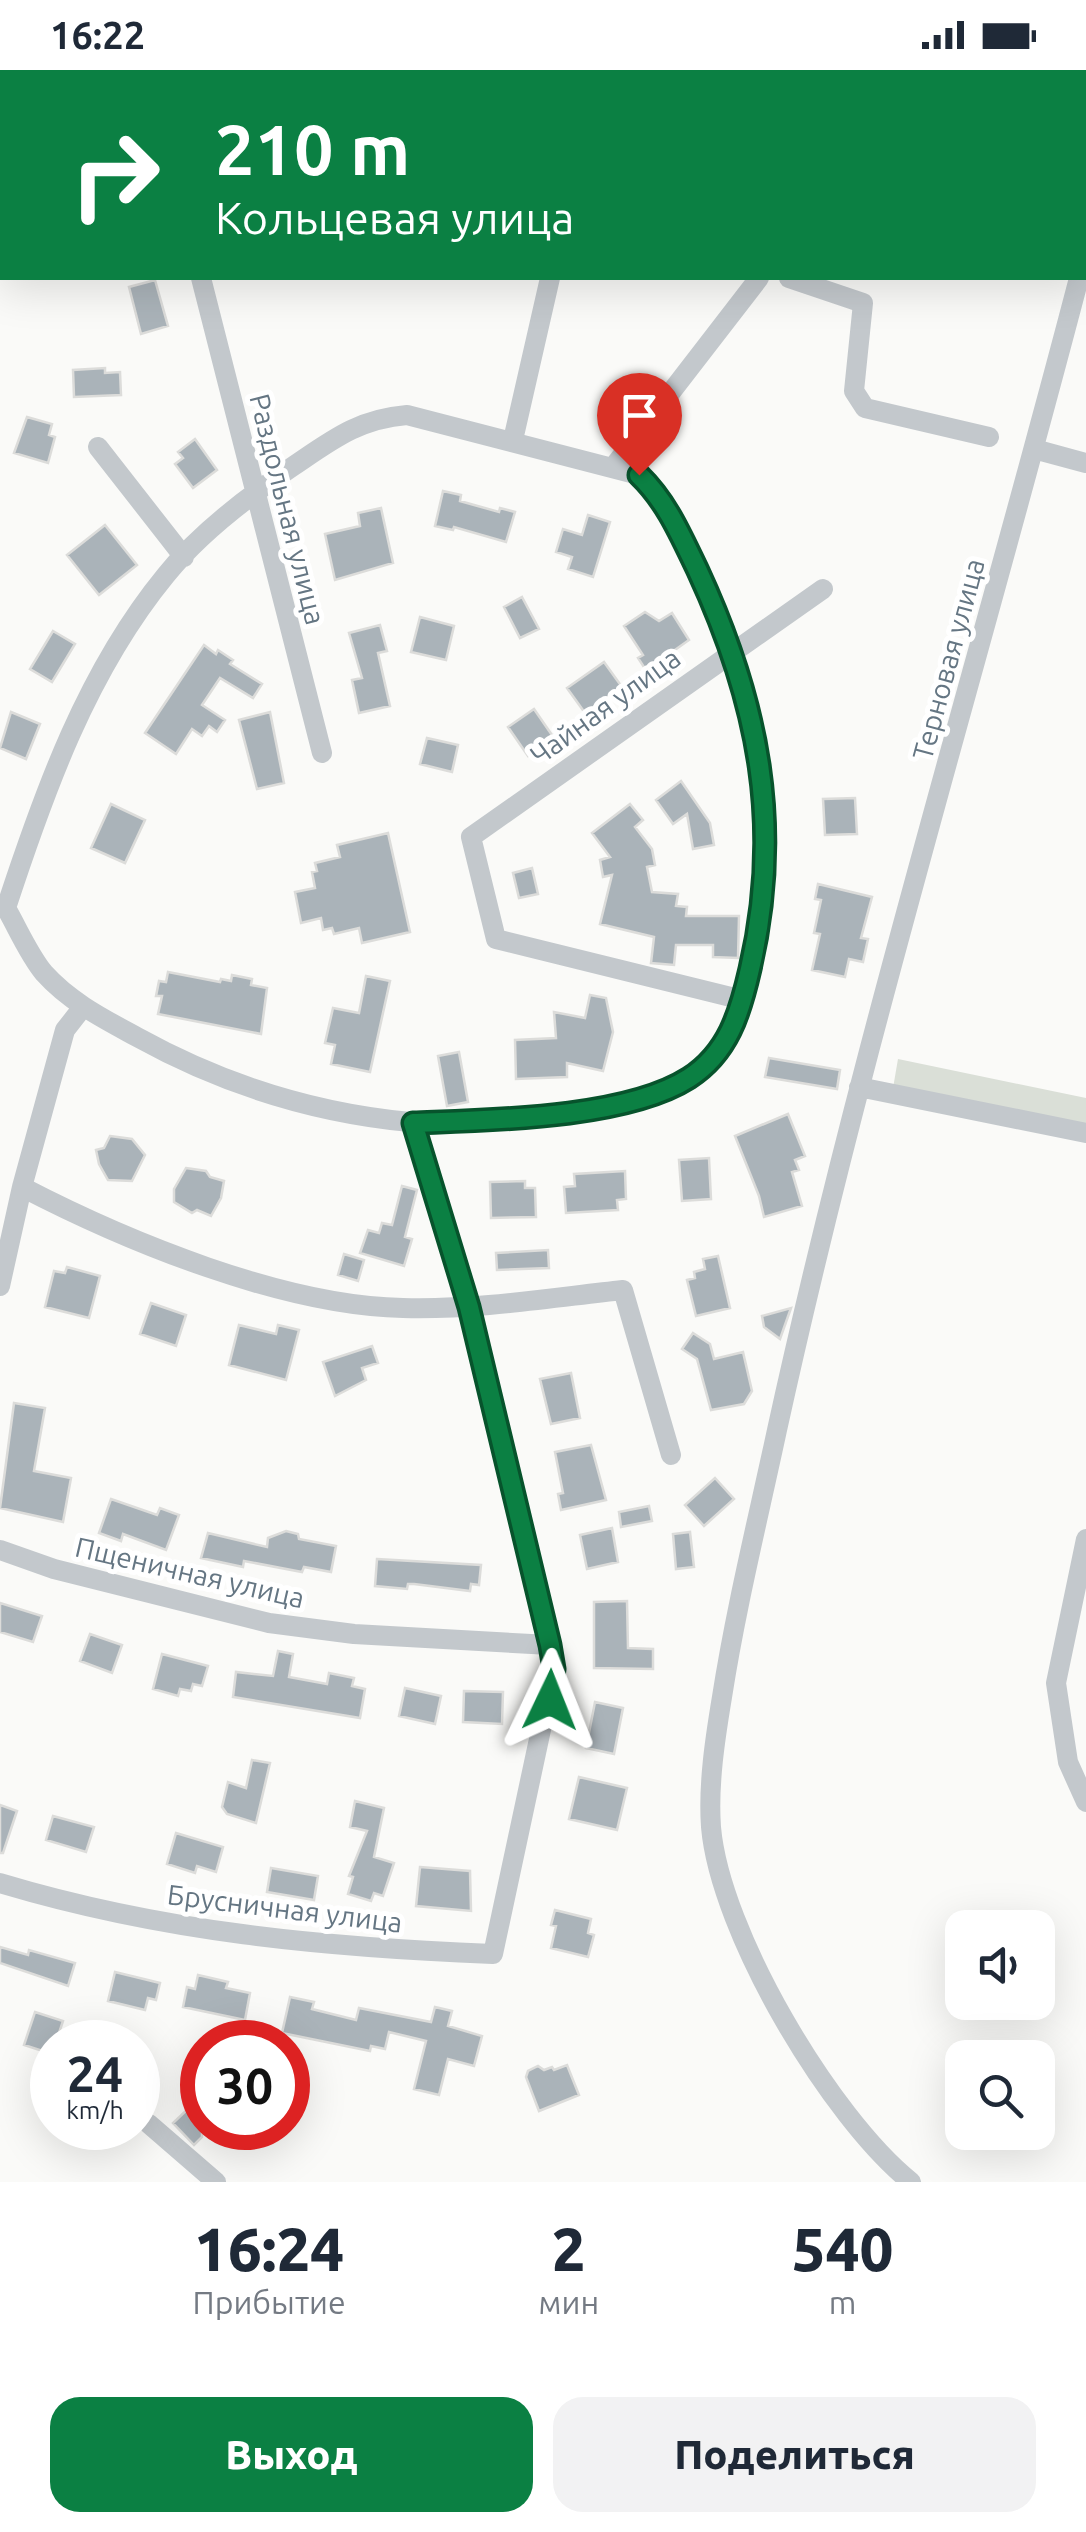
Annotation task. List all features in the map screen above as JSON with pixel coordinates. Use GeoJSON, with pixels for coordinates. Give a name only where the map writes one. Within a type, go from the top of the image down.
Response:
{"type":"FeatureCollection","features":[{"type":"Feature","properties":{"kind":"street","name":"Раздольная улица"},"geometry":{"type":"LineString","coordinates":[[201,280],[322,754]]}},
{"type":"Feature","properties":{"kind":"street"},"geometry":{"type":"LineString","coordinates":[[513,440],[550,280]]}},
{"type":"Feature","properties":{"kind":"street"},"geometry":{"type":"LineString","coordinates":[[614,466],[757,280]]}},
{"type":"Feature","properties":{"kind":"street"},"geometry":{"type":"LineString","coordinates":[[795,280],[864,303],[854,392],[865,408],[990,438]]}},
{"type":"Feature","properties":{"kind":"street","name":"Терновая улица"},"geometry":{"type":"LineString","coordinates":[[911,2182],[878,2155],[858,2131],[780,2007],[730,1903],[711,1824],[717,1727],[735,1619],[812,1273],[1078,280]]}},
{"type":"Feature","properties":{"kind":"street"},"geometry":{"type":"LineString","coordinates":[[408,415],[614,466],[639,475],[656,491],[672,516],[732,650],[760,770],[768,846],[764,912],[743,1000],[728,1042],[688,1078],[630,1101],[565,1113],[413,1123],[330,1110],[238,1086],[172,1056],[83,1007],[43,972],[3,907],[78,717],[166,574],[254,492],[350,429],[376,417],[408,415]]}},
{"type":"Feature","properties":{"kind":"street"},"geometry":{"type":"LineString","coordinates":[[98,448],[184,557]]}},
{"type":"Feature","properties":{"kind":"street"},"geometry":{"type":"LineString","coordinates":[[1034,449],[1086,463]]}},
{"type":"Feature","properties":{"kind":"street","name":"Чайная улица"},"geometry":{"type":"LineString","coordinates":[[743,1000],[496,940],[470,837],[823,589]]}},
{"type":"Feature","properties":{"kind":"street"},"geometry":{"type":"LineString","coordinates":[[0,1286],[22,1188],[66,1030],[83,1007]]}},
{"type":"Feature","properties":{"kind":"street"},"geometry":{"type":"LineString","coordinates":[[860,1087],[1086,1132]]}},
{"type":"Feature","properties":{"kind":"street","name":"Брусничная улица"},"geometry":{"type":"LineString","coordinates":[[0,1883],[108,1913],[239,1936],[344,1948],[493,1954],[554,1669],[469,1307],[413,1123]]}},
{"type":"Feature","properties":{"kind":"street"},"geometry":{"type":"LineString","coordinates":[[22,1188],[91,1223],[302,1295],[400,1308],[469,1307],[622,1290],[671,1455]]}},
{"type":"Feature","properties":{"kind":"street"},"geometry":{"type":"LineString","coordinates":[[1086,1539],[1056,1683],[1068,1762],[1086,1802]]}},
{"type":"Feature","properties":{"kind":"street","name":"Пщеничная улица"},"geometry":{"type":"LineString","coordinates":[[0,1550],[54,1569],[269,1623],[354,1634],[550,1645]]}},
{"type":"Feature","properties":{"kind":"street"},"geometry":{"type":"LineString","coordinates":[[160,2134],[216,2182]]}},
{"type":"Feature","properties":{"kind":"shaded area"},"geometry":{"type":"Polygon","coordinates":[[[898,1059],[1086,1098],[1086,1135],[893,1088],[898,1059]]]}},
{"type":"Feature","properties":{"kind":"building"},"geometry":{"type":"Polygon","coordinates":[[[155,280],[168,326],[141,334],[129,287],[155,280]]]}},
{"type":"Feature","properties":{"kind":"building"},"geometry":{"type":"Polygon","coordinates":[[[105,368],[105,373],[120,372],[121,395],[74,397],[73,370],[105,368]]]}},
{"type":"Feature","properties":{"kind":"building"},"geometry":{"type":"Polygon","coordinates":[[[27,417],[52,424],[49,435],[55,437],[48,463],[14,453],[27,417]]]}},
{"type":"Feature","properties":{"kind":"building"},"geometry":{"type":"Polygon","coordinates":[[[195,439],[217,470],[193,488],[175,464],[183,458],[178,452],[195,439]]]}},
{"type":"Feature","properties":{"kind":"building"},"geometry":{"type":"Polygon","coordinates":[[[443,491],[461,495],[460,501],[499,512],[500,508],[515,512],[506,542],[454,527],[453,530],[435,526],[443,491]]]}},
{"type":"Feature","properties":{"kind":"building"},"geometry":{"type":"Polygon","coordinates":[[[381,508],[393,563],[335,580],[325,534],[360,526],[358,513],[381,508]]]}},
{"type":"Feature","properties":{"kind":"building"},"geometry":{"type":"Polygon","coordinates":[[[588,515],[610,522],[593,577],[568,569],[572,557],[556,552],[563,529],[582,535],[588,515]]]}},
{"type":"Feature","properties":{"kind":"building"},"geometry":{"type":"Polygon","coordinates":[[[105,525],[137,565],[99,595],[67,555],[105,525]]]}},
{"type":"Feature","properties":{"kind":"building"},"geometry":{"type":"Polygon","coordinates":[[[522,597],[539,629],[520,638],[504,607],[522,597]]]}},
{"type":"Feature","properties":{"kind":"building"},"geometry":{"type":"Polygon","coordinates":[[[645,612],[659,621],[672,613],[689,640],[672,652],[682,666],[655,684],[638,658],[643,655],[624,626],[645,612]]]}},
{"type":"Feature","properties":{"kind":"building"},"geometry":{"type":"Polygon","coordinates":[[[420,617],[454,626],[446,660],[411,652],[420,617]]]}},
{"type":"Feature","properties":{"kind":"building"},"geometry":{"type":"Polygon","coordinates":[[[380,625],[387,651],[378,653],[390,706],[359,713],[352,680],[362,678],[349,633],[380,625]]]}},
{"type":"Feature","properties":{"kind":"building"},"geometry":{"type":"Polygon","coordinates":[[[53,631],[75,644],[52,682],[30,669],[53,631]]]}},
{"type":"Feature","properties":{"kind":"building"},"geometry":{"type":"Polygon","coordinates":[[[204,645],[233,660],[230,664],[262,684],[253,698],[220,678],[202,705],[225,720],[217,732],[209,726],[202,736],[192,729],[176,754],[145,733],[204,645]]]}},
{"type":"Feature","properties":{"kind":"building"},"geometry":{"type":"Polygon","coordinates":[[[604,662],[622,687],[585,713],[567,688],[604,662]]]}},
{"type":"Feature","properties":{"kind":"building"},"geometry":{"type":"Polygon","coordinates":[[[534,709],[554,738],[528,756],[508,727],[534,709]]]}},
{"type":"Feature","properties":{"kind":"building"},"geometry":{"type":"Polygon","coordinates":[[[11,712],[40,724],[26,759],[0,748],[11,712]]]}},
{"type":"Feature","properties":{"kind":"building"},"geometry":{"type":"Polygon","coordinates":[[[270,712],[284,783],[257,789],[239,720],[270,712]]]}},
{"type":"Feature","properties":{"kind":"building"},"geometry":{"type":"Polygon","coordinates":[[[427,738],[458,745],[452,772],[420,764],[427,738]]]}},
{"type":"Feature","properties":{"kind":"building"},"geometry":{"type":"Polygon","coordinates":[[[681,781],[710,823],[714,845],[693,849],[687,814],[673,824],[656,800],[681,781]]]}},
{"type":"Feature","properties":{"kind":"building"},"geometry":{"type":"Polygon","coordinates":[[[855,798],[857,834],[825,835],[823,799],[855,798]]]}},
{"type":"Feature","properties":{"kind":"building"},"geometry":{"type":"Polygon","coordinates":[[[111,804],[145,820],[125,863],[91,848],[111,804]]]}},
{"type":"Feature","properties":{"kind":"building"},"geometry":{"type":"Polygon","coordinates":[[[630,804],[643,820],[635,827],[652,849],[655,865],[647,867],[652,892],[678,894],[676,906],[687,907],[686,916],[739,916],[738,958],[713,957],[713,945],[676,945],[674,965],[651,963],[654,937],[600,924],[612,875],[603,877],[600,860],[610,857],[592,833],[630,804]]]}},
{"type":"Feature","properties":{"kind":"building"},"geometry":{"type":"Polygon","coordinates":[[[388,833],[410,932],[362,943],[359,928],[334,934],[332,928],[323,930],[321,918],[301,923],[295,892],[315,888],[315,863],[340,857],[337,845],[388,833]]]}},
{"type":"Feature","properties":{"kind":"building"},"geometry":{"type":"Polygon","coordinates":[[[532,868],[538,894],[519,898],[513,873],[532,868]]]}},
{"type":"Feature","properties":{"kind":"building"},"geometry":{"type":"Polygon","coordinates":[[[818,884],[872,897],[861,938],[868,939],[863,962],[849,959],[845,977],[812,970],[820,934],[814,933],[821,900],[815,899],[818,884]]]}},
{"type":"Feature","properties":{"kind":"building"},"geometry":{"type":"Polygon","coordinates":[[[168,972],[220,982],[231,981],[232,975],[252,979],[251,985],[267,988],[261,1034],[158,1014],[162,996],[156,996],[159,981],[166,982],[168,972]]]}},
{"type":"Feature","properties":{"kind":"building"},"geometry":{"type":"Polygon","coordinates":[[[366,976],[390,981],[370,1072],[331,1064],[335,1045],[325,1043],[333,1008],[359,1013],[366,976]]]}},
{"type":"Feature","properties":{"kind":"building"},"geometry":{"type":"Polygon","coordinates":[[[590,995],[606,998],[613,1032],[603,1071],[567,1063],[567,1077],[516,1079],[515,1040],[556,1038],[554,1012],[585,1018],[590,995]]]}},
{"type":"Feature","properties":{"kind":"building"},"geometry":{"type":"Polygon","coordinates":[[[459,1052],[468,1102],[447,1106],[438,1056],[459,1052]]]}},
{"type":"Feature","properties":{"kind":"building"},"geometry":{"type":"Polygon","coordinates":[[[769,1058],[840,1070],[837,1089],[765,1077],[769,1058]]]}},
{"type":"Feature","properties":{"kind":"building"},"geometry":{"type":"Polygon","coordinates":[[[788,1114],[805,1156],[795,1160],[799,1170],[792,1172],[802,1206],[764,1217],[735,1136],[788,1114]]]}},
{"type":"Feature","properties":{"kind":"building"},"geometry":{"type":"Polygon","coordinates":[[[110,1136],[132,1139],[145,1155],[132,1181],[108,1180],[99,1164],[96,1150],[104,1148],[110,1136]]]}},
{"type":"Feature","properties":{"kind":"building"},"geometry":{"type":"Polygon","coordinates":[[[709,1158],[711,1199],[682,1201],[679,1160],[709,1158]]]}},
{"type":"Feature","properties":{"kind":"building"},"geometry":{"type":"Polygon","coordinates":[[[186,1168],[206,1171],[210,1177],[224,1181],[221,1198],[211,1216],[197,1210],[192,1213],[174,1202],[174,1189],[186,1168]]]}},
{"type":"Feature","properties":{"kind":"building"},"geometry":{"type":"Polygon","coordinates":[[[625,1171],[626,1199],[617,1200],[618,1210],[566,1213],[564,1187],[575,1186],[574,1174],[625,1171]]]}},
{"type":"Feature","properties":{"kind":"building"},"geometry":{"type":"Polygon","coordinates":[[[525,1181],[525,1188],[535,1188],[536,1217],[491,1218],[490,1182],[525,1181]]]}},
{"type":"Feature","properties":{"kind":"building"},"geometry":{"type":"Polygon","coordinates":[[[402,1186],[417,1190],[405,1237],[412,1239],[404,1266],[360,1253],[368,1230],[379,1233],[382,1223],[392,1225],[402,1186]]]}},
{"type":"Feature","properties":{"kind":"building"},"geometry":{"type":"Polygon","coordinates":[[[548,1250],[549,1268],[497,1270],[496,1253],[548,1250]]]}},
{"type":"Feature","properties":{"kind":"building"},"geometry":{"type":"Polygon","coordinates":[[[344,1254],[364,1260],[358,1281],[338,1275],[344,1254]]]}},
{"type":"Feature","properties":{"kind":"building"},"geometry":{"type":"Polygon","coordinates":[[[718,1256],[730,1308],[696,1316],[687,1280],[695,1278],[694,1272],[705,1269],[703,1259],[718,1256]]]}},
{"type":"Feature","properties":{"kind":"building"},"geometry":{"type":"Polygon","coordinates":[[[67,1267],[100,1276],[89,1318],[45,1307],[54,1271],[65,1273],[67,1267]]]}},
{"type":"Feature","properties":{"kind":"building"},"geometry":{"type":"Polygon","coordinates":[[[151,1303],[186,1315],[176,1346],[140,1334],[151,1303]]]}},
{"type":"Feature","properties":{"kind":"building"},"geometry":{"type":"Polygon","coordinates":[[[791,1308],[780,1339],[764,1327],[762,1316],[791,1308]]]}},
{"type":"Feature","properties":{"kind":"building"},"geometry":{"type":"Polygon","coordinates":[[[239,1325],[276,1334],[278,1325],[299,1330],[286,1380],[229,1365],[239,1325]]]}},
{"type":"Feature","properties":{"kind":"building"},"geometry":{"type":"Polygon","coordinates":[[[693,1333],[710,1344],[714,1359],[743,1352],[752,1391],[744,1404],[711,1410],[697,1359],[682,1349],[693,1333]]]}},
{"type":"Feature","properties":{"kind":"building"},"geometry":{"type":"Polygon","coordinates":[[[372,1346],[378,1363],[362,1368],[366,1380],[335,1396],[323,1362],[372,1346]]]}},
{"type":"Feature","properties":{"kind":"building"},"geometry":{"type":"Polygon","coordinates":[[[571,1373],[580,1418],[551,1424],[540,1379],[571,1373]]]}},
{"type":"Feature","properties":{"kind":"building"},"geometry":{"type":"Polygon","coordinates":[[[14,1403],[45,1408],[34,1471],[71,1478],[63,1522],[0,1508],[14,1403]]]}},
{"type":"Feature","properties":{"kind":"building"},"geometry":{"type":"Polygon","coordinates":[[[591,1445],[606,1500],[561,1510],[558,1494],[563,1493],[555,1452],[591,1445]]]}},
{"type":"Feature","properties":{"kind":"building"},"geometry":{"type":"Polygon","coordinates":[[[715,1478],[734,1499],[704,1526],[685,1505],[715,1478]]]}},
{"type":"Feature","properties":{"kind":"building"},"geometry":{"type":"Polygon","coordinates":[[[111,1499],[157,1515],[160,1508],[179,1515],[166,1550],[123,1534],[121,1541],[99,1533],[111,1499]]]}},
{"type":"Feature","properties":{"kind":"building"},"geometry":{"type":"Polygon","coordinates":[[[649,1506],[652,1521],[621,1527],[619,1512],[649,1506]]]}},
{"type":"Feature","properties":{"kind":"building"},"geometry":{"type":"Polygon","coordinates":[[[612,1528],[618,1562],[587,1569],[580,1535],[612,1528]]]}},
{"type":"Feature","properties":{"kind":"building"},"geometry":{"type":"Polygon","coordinates":[[[286,1531],[298,1534],[299,1539],[336,1546],[331,1572],[304,1567],[302,1572],[244,1561],[243,1567],[201,1558],[208,1533],[267,1547],[268,1538],[286,1531]]]}},
{"type":"Feature","properties":{"kind":"building"},"geometry":{"type":"Polygon","coordinates":[[[690,1532],[694,1567],[676,1569],[673,1534],[690,1532]]]}},
{"type":"Feature","properties":{"kind":"building"},"geometry":{"type":"Polygon","coordinates":[[[377,1559],[481,1565],[479,1585],[471,1584],[470,1591],[414,1584],[408,1584],[407,1589],[375,1586],[377,1559]]]}},
{"type":"Feature","properties":{"kind":"building"},"geometry":{"type":"Polygon","coordinates":[[[627,1601],[628,1648],[653,1649],[653,1669],[594,1668],[594,1602],[627,1601]]]}},
{"type":"Feature","properties":{"kind":"building"},"geometry":{"type":"Polygon","coordinates":[[[0,1603],[42,1616],[33,1642],[0,1632],[0,1603]]]}},
{"type":"Feature","properties":{"kind":"building"},"geometry":{"type":"Polygon","coordinates":[[[90,1634],[122,1645],[112,1673],[80,1661],[90,1634]]]}},
{"type":"Feature","properties":{"kind":"building"},"geometry":{"type":"Polygon","coordinates":[[[278,1651],[293,1654],[289,1677],[327,1684],[329,1673],[354,1678],[352,1686],[365,1689],[360,1718],[233,1697],[236,1672],[273,1676],[278,1651]]]}},
{"type":"Feature","properties":{"kind":"building"},"geometry":{"type":"Polygon","coordinates":[[[162,1654],[208,1666],[202,1686],[193,1684],[191,1691],[180,1689],[178,1696],[153,1689],[162,1654]]]}},
{"type":"Feature","properties":{"kind":"building"},"geometry":{"type":"Polygon","coordinates":[[[405,1688],[441,1696],[435,1724],[399,1716],[405,1688]]]}},
{"type":"Feature","properties":{"kind":"building"},"geometry":{"type":"Polygon","coordinates":[[[464,1691],[503,1692],[502,1724],[463,1722],[464,1691]]]}},
{"type":"Feature","properties":{"kind":"building"},"geometry":{"type":"Polygon","coordinates":[[[595,1702],[623,1708],[614,1754],[586,1748],[595,1702]]]}},
{"type":"Feature","properties":{"kind":"building"},"geometry":{"type":"Polygon","coordinates":[[[252,1760],[270,1763],[256,1823],[227,1814],[222,1807],[228,1782],[246,1788],[252,1760]]]}},
{"type":"Feature","properties":{"kind":"building"},"geometry":{"type":"Polygon","coordinates":[[[579,1777],[627,1788],[617,1830],[569,1819],[579,1777]]]}},
{"type":"Feature","properties":{"kind":"building"},"geometry":{"type":"Polygon","coordinates":[[[355,1801],[384,1808],[374,1857],[394,1863],[383,1896],[374,1893],[371,1901],[348,1894],[353,1877],[349,1876],[367,1831],[350,1827],[355,1801]]]}},
{"type":"Feature","properties":{"kind":"building"},"geometry":{"type":"Polygon","coordinates":[[[0,1805],[17,1811],[3,1853],[0,1853],[0,1805]]]}},
{"type":"Feature","properties":{"kind":"building"},"geometry":{"type":"Polygon","coordinates":[[[53,1816],[94,1827],[86,1852],[46,1840],[53,1816]]]}},
{"type":"Feature","properties":{"kind":"building"},"geometry":{"type":"Polygon","coordinates":[[[176,1833],[223,1847],[216,1872],[197,1866],[195,1873],[167,1864],[176,1833]]]}},
{"type":"Feature","properties":{"kind":"building"},"geometry":{"type":"Polygon","coordinates":[[[420,1867],[470,1871],[471,1911],[416,1906],[420,1867]]]}},
{"type":"Feature","properties":{"kind":"building"},"geometry":{"type":"Polygon","coordinates":[[[271,1868],[318,1876],[314,1900],[267,1892],[271,1868]]]}},
{"type":"Feature","properties":{"kind":"building"},"geometry":{"type":"Polygon","coordinates":[[[555,1910],[591,1919],[588,1933],[594,1935],[588,1957],[551,1948],[555,1910]]]}},
{"type":"Feature","properties":{"kind":"building"},"geometry":{"type":"Polygon","coordinates":[[[0,1947],[28,1955],[29,1950],[75,1963],[68,1986],[0,1963],[0,1947]]]}},
{"type":"Feature","properties":{"kind":"building"},"geometry":{"type":"Polygon","coordinates":[[[115,1972],[160,1983],[156,2000],[148,1998],[145,2010],[108,2001],[115,1972]]]}},
{"type":"Feature","properties":{"kind":"building"},"geometry":{"type":"Polygon","coordinates":[[[198,1975],[228,1982],[226,1988],[250,1993],[245,2020],[183,2007],[187,1987],[195,1989],[198,1975]]]}},
{"type":"Feature","properties":{"kind":"building"},"geometry":{"type":"Polygon","coordinates":[[[290,1997],[314,2002],[312,2009],[356,2020],[359,2008],[431,2022],[435,2007],[452,2011],[448,2026],[482,2036],[474,2066],[448,2059],[439,2095],[414,2089],[426,2041],[389,2032],[385,2049],[371,2046],[370,2051],[310,2039],[310,2020],[285,2020],[290,1997]]]}},
{"type":"Feature","properties":{"kind":"building"},"geometry":{"type":"Polygon","coordinates":[[[35,2012],[60,2020],[32,2020],[35,2012]]]}},
{"type":"Feature","properties":{"kind":"building"},"geometry":{"type":"Polygon","coordinates":[[[567,2065],[579,2095],[539,2111],[526,2077],[528,2071],[538,2066],[554,2070],[567,2065]]]}},
{"type":"Feature","properties":{"kind":"route"},"geometry":{"type":"LineString","coordinates":[[550,1700],[554,1669],[550,1645],[469,1307],[413,1123],[565,1113],[630,1101],[688,1078],[728,1042],[743,1000],[764,912],[768,846],[760,770],[747,702],[725,630],[672,516],[656,491],[639,475]]}}]}
